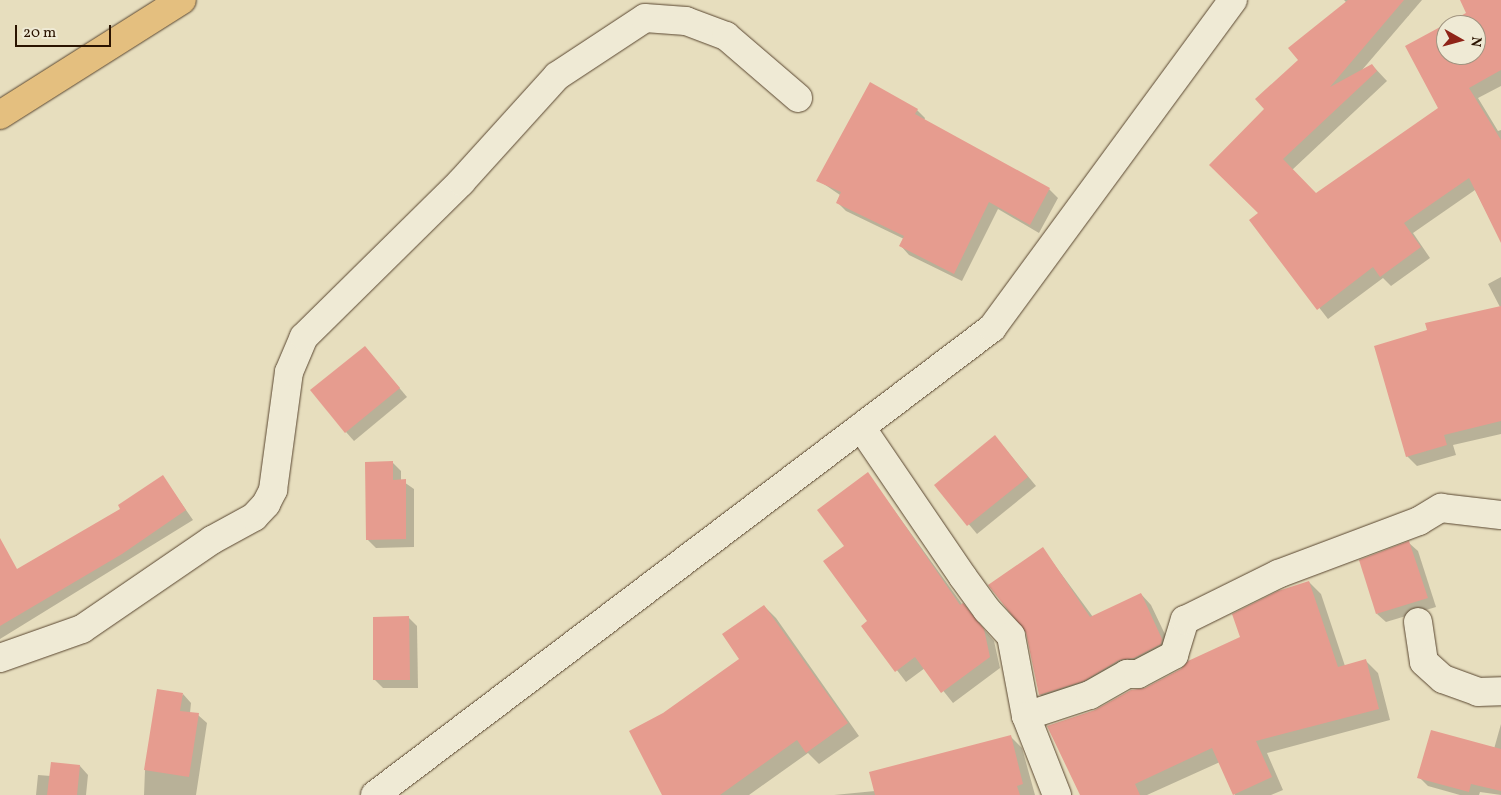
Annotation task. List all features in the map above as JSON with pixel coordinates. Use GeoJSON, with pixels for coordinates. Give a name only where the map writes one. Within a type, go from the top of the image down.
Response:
{"type":"FeatureCollection","features":[{"type":"Feature","properties":{"kind":"main road"},"geometry":{"type":"LineString","coordinates":[[0,115],[182,0]]}},
{"type":"Feature","properties":{"kind":"street"},"geometry":{"type":"LineString","coordinates":[[375,795],[992,328],[1233,0]]}},
{"type":"Feature","properties":{"kind":"street"},"geometry":{"type":"LineString","coordinates":[[0,658],[82,629],[260,510],[272,490],[285,388],[304,337],[461,182],[557,76],[646,18],[686,21],[726,36],[798,98]]}},
{"type":"Feature","properties":{"kind":"street"},"geometry":{"type":"LineString","coordinates":[[861,427],[967,584],[1011,636],[1026,716],[1057,795]]}},
{"type":"Feature","properties":{"kind":"street"},"geometry":{"type":"LineString","coordinates":[[1026,716],[1090,695],[1127,674],[1138,674],[1174,655],[1185,620],[1278,574],[1419,521],[1441,508],[1501,515]]}},
{"type":"Feature","properties":{"kind":"street"},"geometry":{"type":"LineString","coordinates":[[1418,622],[1424,662],[1444,679],[1478,692],[1501,691]]}},
{"type":"Feature","properties":{"kind":"building"},"geometry":{"type":"Polygon","coordinates":[[[1348,0],[1404,0],[1330,87],[1372,64],[1377,71],[1283,159],[1316,193],[1438,108],[1405,46],[1436,29],[1436,65],[1486,65],[1486,15],[1462,15],[1466,13],[1460,0],[1501,0],[1501,70],[1469,88],[1501,140],[1501,243],[1469,178],[1404,223],[1421,247],[1380,277],[1373,267],[1317,310],[1249,220],[1258,213],[1209,165],[1264,109],[1255,99],[1298,60],[1288,48],[1348,0]]]}},
{"type":"Feature","properties":{"kind":"building"},"geometry":{"type":"Polygon","coordinates":[[[870,82],[918,109],[915,114],[1050,188],[1030,225],[989,202],[954,274],[899,246],[904,236],[836,203],[841,192],[816,181],[870,82]]]}},
{"type":"Feature","properties":{"kind":"building"},"geometry":{"type":"Polygon","coordinates":[[[1501,306],[1501,421],[1444,435],[1447,445],[1406,457],[1374,346],[1427,330],[1425,323],[1501,306]]]}},
{"type":"Feature","properties":{"kind":"building"},"geometry":{"type":"Polygon","coordinates":[[[365,346],[400,388],[345,433],[310,390],[365,346]]]}},
{"type":"Feature","properties":{"kind":"building"},"geometry":{"type":"Polygon","coordinates":[[[995,435],[1028,477],[967,526],[934,485],[995,435]]]}},
{"type":"Feature","properties":{"kind":"building"},"geometry":{"type":"Polygon","coordinates":[[[393,461],[393,480],[406,479],[406,539],[366,540],[365,462],[393,461]]]}},
{"type":"Feature","properties":{"kind":"building"},"geometry":{"type":"Polygon","coordinates":[[[868,472],[960,605],[963,603],[984,629],[990,657],[941,693],[915,657],[895,672],[861,626],[867,621],[823,561],[844,546],[817,510],[868,472]]]}},
{"type":"Feature","properties":{"kind":"building"},"geometry":{"type":"Polygon","coordinates":[[[163,475],[186,510],[122,554],[0,626],[0,538],[17,569],[120,509],[118,505],[163,475]]]}},
{"type":"Feature","properties":{"kind":"building"},"geometry":{"type":"Polygon","coordinates":[[[1409,541],[1428,598],[1376,614],[1359,560],[1409,541]]]}},
{"type":"Feature","properties":{"kind":"building"},"geometry":{"type":"Polygon","coordinates":[[[1043,547],[1090,617],[1141,593],[1162,639],[1161,644],[1134,658],[1119,660],[1084,681],[1039,695],[1026,633],[988,585],[1043,547]]]}},
{"type":"Feature","properties":{"kind":"building"},"geometry":{"type":"Polygon","coordinates":[[[1309,581],[1338,667],[1366,659],[1379,709],[1256,741],[1272,777],[1233,795],[1212,748],[1135,784],[1140,795],[1080,795],[1047,726],[1095,710],[1131,690],[1145,688],[1181,669],[1188,661],[1240,637],[1232,614],[1278,591],[1309,581]]]}},
{"type":"Feature","properties":{"kind":"building"},"geometry":{"type":"Polygon","coordinates":[[[764,605],[848,723],[806,753],[797,740],[720,795],[662,795],[629,731],[663,713],[739,659],[722,634],[764,605]]]}},
{"type":"Feature","properties":{"kind":"building"},"geometry":{"type":"Polygon","coordinates":[[[409,616],[410,680],[373,680],[373,617],[409,616]]]}},
{"type":"Feature","properties":{"kind":"building"},"geometry":{"type":"Polygon","coordinates":[[[157,689],[183,693],[180,711],[199,713],[189,777],[144,770],[157,689]]]}},
{"type":"Feature","properties":{"kind":"building"},"geometry":{"type":"Polygon","coordinates":[[[1431,730],[1501,749],[1501,791],[1471,784],[1469,792],[1417,778],[1431,730]]]}},
{"type":"Feature","properties":{"kind":"building"},"geometry":{"type":"Polygon","coordinates":[[[1011,735],[1023,784],[1017,786],[1020,795],[875,795],[869,772],[1011,735]]]}},
{"type":"Feature","properties":{"kind":"building"},"geometry":{"type":"Polygon","coordinates":[[[51,762],[80,765],[77,795],[47,795],[51,762]]]}}]}
